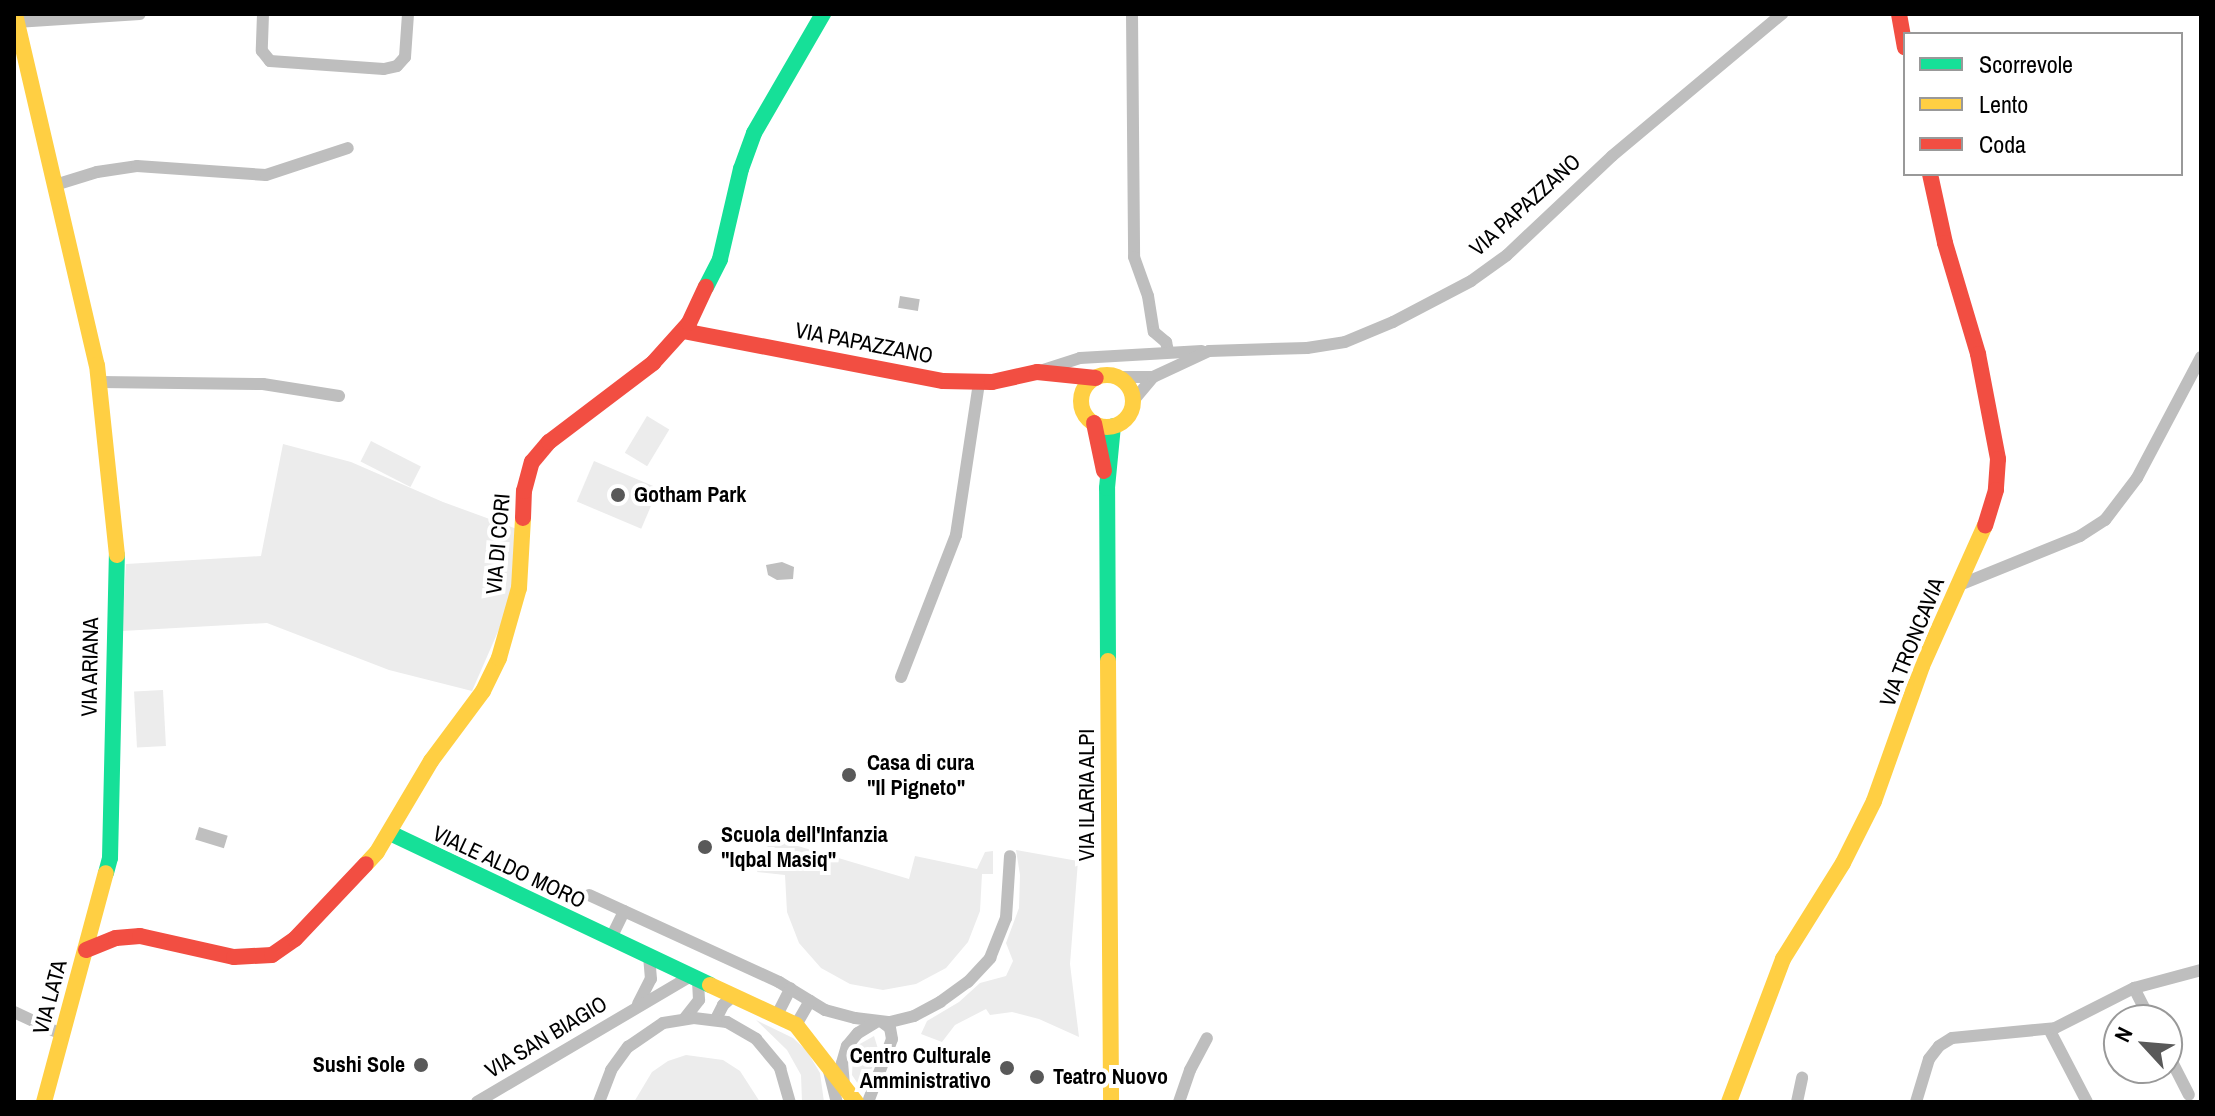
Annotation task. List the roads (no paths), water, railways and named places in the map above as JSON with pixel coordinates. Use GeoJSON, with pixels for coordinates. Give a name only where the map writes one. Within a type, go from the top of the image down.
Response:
{"type":"FeatureCollection","features":[{"type":"Feature","properties":{"kind":"street"},"geometry":{"type":"LineString","coordinates":[[16,18],[140,14]]}},
{"type":"Feature","properties":{"kind":"street"},"geometry":{"type":"LineString","coordinates":[[263,14],[262,51],[270,61],[384,69],[397,66],[405,57],[408,14]]}},
{"type":"Feature","properties":{"kind":"street","name":"VIA DI CORI"},"geometry":{"type":"LineString","coordinates":[[86,950],[116,938],[145,936],[234,957],[272,955],[299,935],[369,861],[390,833],[431,761],[483,691],[506,641],[521,579],[524,491],[532,462],[549,442],[617,392],[683,331],[718,264],[754,133],[823,14]]}},
{"type":"Feature","properties":{"kind":"street"},"geometry":{"type":"LineString","coordinates":[[1132,14],[1134,257],[1148,296],[1153,330],[1166,342],[1168,351]]}},
{"type":"Feature","properties":{"kind":"street","name":"VIA PAPAZZANO"},"geometry":{"type":"LineString","coordinates":[[683,331],[930,379],[979,383],[1037,372],[1076,359],[1168,351],[1312,348],[1345,342],[1393,322],[1471,281],[1507,255],[1612,156],[1782,14]]}},
{"type":"Feature","properties":{"kind":"street"},"geometry":{"type":"LineString","coordinates":[[1899,14],[1903,36]]}},
{"type":"Feature","properties":{"kind":"street","name":"VIA ARIANA"},"geometry":{"type":"LineString","coordinates":[[16,18],[100,382],[117,533],[111,687],[111,841],[106,876],[86,950]]}},
{"type":"Feature","properties":{"kind":"street"},"geometry":{"type":"LineString","coordinates":[[55,185],[97,172],[137,166],[266,175],[348,148]]}},
{"type":"Feature","properties":{"kind":"street","name":"VIA TRONCAVIA"},"geometry":{"type":"LineString","coordinates":[[1729,1102],[1783,959],[1843,863],[1874,801],[1922,666],[1985,526],[1996,490],[1998,459],[1978,354],[1945,243],[1930,176]]}},
{"type":"Feature","properties":{"kind":"street","name":"VIA PAPAZZANO"},"geometry":{"type":"LineString","coordinates":[[1116,377],[1153,377],[1209,351]]}},
{"type":"Feature","properties":{"kind":"street"},"geometry":{"type":"LineString","coordinates":[[1957,586],[2074,539],[2105,520],[2137,478],[2201,357]]}},
{"type":"Feature","properties":{"kind":"street","name":"VIA PAPAZZANO"},"geometry":{"type":"LineString","coordinates":[[1037,372],[1059,377],[1096,378]]}},
{"type":"Feature","properties":{"kind":"street"},"geometry":{"type":"LineString","coordinates":[[1059,377],[1083,409],[1094,423],[1113,426],[1128,417],[1133,401],[1129,386],[1116,377],[1096,378],[1085,388],[1083,409]]}},
{"type":"Feature","properties":{"kind":"street","name":"VIA PAPAZZANO"},"geometry":{"type":"LineString","coordinates":[[1133,401],[1153,377]]}},
{"type":"Feature","properties":{"kind":"street"},"geometry":{"type":"LineString","coordinates":[[100,382],[263,384],[339,396]]}},
{"type":"Feature","properties":{"kind":"street"},"geometry":{"type":"LineString","coordinates":[[901,677],[956,535],[979,383]]}},
{"type":"Feature","properties":{"kind":"street","name":"VIA ILARIA ALPI"},"geometry":{"type":"LineString","coordinates":[[1094,423],[1107,488]]}},
{"type":"Feature","properties":{"kind":"street","name":"VIA ILARIA ALPI"},"geometry":{"type":"LineString","coordinates":[[1111,1102],[1107,488],[1113,426]]}},
{"type":"Feature","properties":{"kind":"street","name":"VIALE ALDO MORO"},"geometry":{"type":"LineString","coordinates":[[390,833],[460,870],[796,1025]]}},
{"type":"Feature","properties":{"kind":"street"},"geometry":{"type":"LineString","coordinates":[[844,1085],[842,1063],[847,1046],[858,1033],[880,1022],[906,1019],[927,1010],[964,985],[984,965],[998,943],[1006,918],[1010,856]]}},
{"type":"Feature","properties":{"kind":"street","name":"VIALE ALDO MORO"},"geometry":{"type":"LineString","coordinates":[[589,895],[791,988],[835,1013],[880,1022]]}},
{"type":"Feature","properties":{"kind":"street"},"geometry":{"type":"LineString","coordinates":[[611,938],[624,911]]}},
{"type":"Feature","properties":{"kind":"street","name":"VIA LATA"},"geometry":{"type":"LineString","coordinates":[[44,1102],[86,950]]}},
{"type":"Feature","properties":{"kind":"street","name":"VIA SAN BIAGIO"},"geometry":{"type":"LineString","coordinates":[[636,1006],[651,979],[649,956]]}},
{"type":"Feature","properties":{"kind":"street"},"geometry":{"type":"LineString","coordinates":[[1916,1102],[1925,1066],[1944,1042],[1965,1035],[2049,1029],[2084,1016],[2134,988],[2201,970]]}},
{"type":"Feature","properties":{"kind":"street"},"geometry":{"type":"LineString","coordinates":[[685,1018],[699,1000],[695,977]]}},
{"type":"Feature","properties":{"kind":"street","name":"VIA SAN BIAGIO"},"geometry":{"type":"LineString","coordinates":[[477,1102],[636,1006],[695,977]]}},
{"type":"Feature","properties":{"kind":"street"},"geometry":{"type":"LineString","coordinates":[[777,1015],[791,988]]}},
{"type":"Feature","properties":{"kind":"street"},"geometry":{"type":"LineString","coordinates":[[2134,988],[2142,1004]]}},
{"type":"Feature","properties":{"kind":"street"},"geometry":{"type":"LineString","coordinates":[[716,1019],[723,1005],[734,995]]}},
{"type":"Feature","properties":{"kind":"street"},"geometry":{"type":"LineString","coordinates":[[810,1001],[796,1025],[856,1102]]}},
{"type":"Feature","properties":{"kind":"street"},"geometry":{"type":"LineString","coordinates":[[14,1012],[63,1035]]}},
{"type":"Feature","properties":{"kind":"street"},"geometry":{"type":"LineString","coordinates":[[599,1102],[611,1070],[628,1047],[658,1025],[685,1018],[716,1019],[745,1031],[767,1050],[785,1079],[790,1102]]}},
{"type":"Feature","properties":{"kind":"street"},"geometry":{"type":"LineString","coordinates":[[868,1102],[892,1039],[890,1028],[880,1022]]}},
{"type":"Feature","properties":{"kind":"street"},"geometry":{"type":"LineString","coordinates":[[2049,1029],[2087,1102]]}},
{"type":"Feature","properties":{"kind":"street"},"geometry":{"type":"LineString","coordinates":[[1179,1102],[1193,1064],[1207,1038]]}},
{"type":"Feature","properties":{"kind":"street"},"geometry":{"type":"LineString","coordinates":[[827,1064],[837,1102]]}},
{"type":"Feature","properties":{"kind":"street"},"geometry":{"type":"LineString","coordinates":[[1797,1102],[1802,1078]]}},
{"type":"Feature","properties":{"kind":"street"},"geometry":{"type":"LineString","coordinates":[[2183,1083],[2189,1095]]}},
{"type":"Feature","properties":{"kind":"place","name":"Gotham Park"},"geometry":{"type":"Point","coordinates":[618,495]}},
{"type":"Feature","properties":{"kind":"place","name":"Casa di cura \"Il Pigneto\""},"geometry":{"type":"Point","coordinates":[849,775]}},
{"type":"Feature","properties":{"kind":"place","name":"Scuola dell'Infanzia \"Iqbal Masiq\""},"geometry":{"type":"Point","coordinates":[705,847]}},
{"type":"Feature","properties":{"kind":"place","name":"Sushi Sole"},"geometry":{"type":"Point","coordinates":[421,1065]}},
{"type":"Feature","properties":{"kind":"place","name":"Centro Culturale Amministrativo"},"geometry":{"type":"Point","coordinates":[1007,1068]}},
{"type":"Feature","properties":{"kind":"place","name":"Teatro Nuovo"},"geometry":{"type":"Point","coordinates":[1037,1077]}}]}
